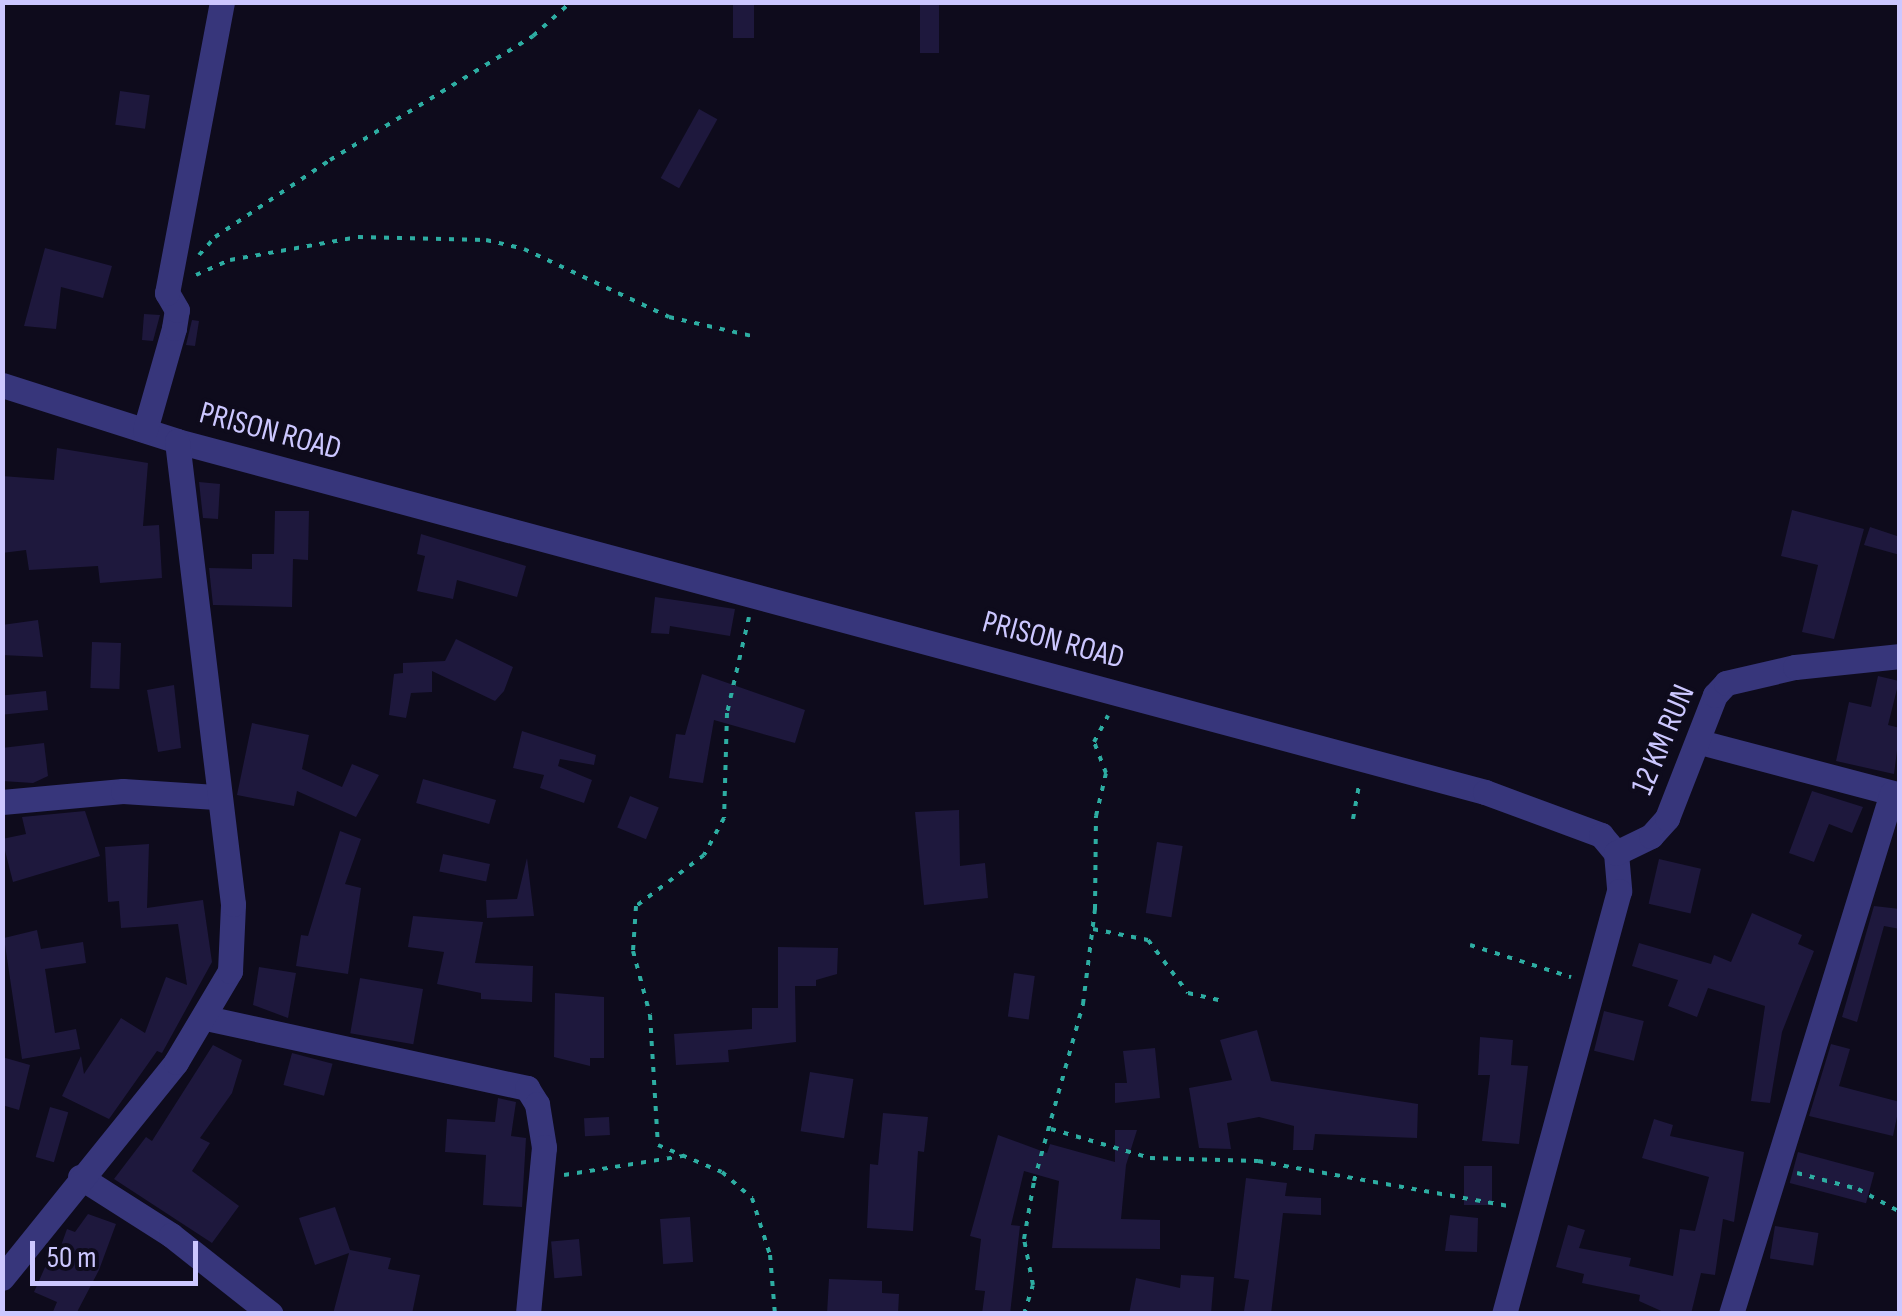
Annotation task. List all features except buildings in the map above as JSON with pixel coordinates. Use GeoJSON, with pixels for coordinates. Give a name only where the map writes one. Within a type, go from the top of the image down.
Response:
{"type":"FeatureCollection","features":[{"type":"Feature","properties":{"kind":"street"},"geometry":{"type":"LineString","coordinates":[[146,430],[174,328],[177,310],[167,293],[222,2]]}},
{"type":"Feature","properties":{"kind":"street","name":"PRISON ROAD"},"geometry":{"type":"LineString","coordinates":[[2,385],[177,441],[1364,760],[1586,826],[1616,853]]}},
{"type":"Feature","properties":{"kind":"street"},"geometry":{"type":"LineString","coordinates":[[7,1263],[206,1018],[230,970],[235,936],[177,441]]}},
{"type":"Feature","properties":{"kind":"street","name":"12 KM RUN"},"geometry":{"type":"LineString","coordinates":[[1616,853],[1652,836],[1667,818],[1700,742],[1715,695],[1726,684],[1794,667],[1900,656]]}},
{"type":"Feature","properties":{"kind":"street"},"geometry":{"type":"LineString","coordinates":[[1700,742],[1896,794],[1773,1166],[1731,1314]]}},
{"type":"Feature","properties":{"kind":"street"},"geometry":{"type":"LineString","coordinates":[[2,802],[124,791],[216,797]]}},
{"type":"Feature","properties":{"kind":"street"},"geometry":{"type":"LineString","coordinates":[[1504,1314],[1620,891],[1616,853]]}},
{"type":"Feature","properties":{"kind":"street"},"geometry":{"type":"LineString","coordinates":[[206,1018],[527,1088],[542,1125],[542,1179],[528,1314]]}},
{"type":"Feature","properties":{"kind":"street"},"geometry":{"type":"LineString","coordinates":[[80,1177],[171,1235],[244,1305],[271,1314]]}},
{"type":"Feature","properties":{"kind":"path"},"geometry":{"type":"LineString","coordinates":[[167,293],[216,237],[533,36],[571,2]]}},
{"type":"Feature","properties":{"kind":"path"},"geometry":{"type":"LineString","coordinates":[[167,293],[230,260],[358,237],[486,240],[524,249],[669,318],[756,337]]}},
{"type":"Feature","properties":{"kind":"path"},"geometry":{"type":"LineString","coordinates":[[754,594],[727,713],[724,818],[704,855],[636,906],[633,951],[650,1015],[658,1145],[722,1172],[752,1198],[770,1255],[775,1314]]}},
{"type":"Feature","properties":{"kind":"path"},"geometry":{"type":"LineString","coordinates":[[1024,1314],[1033,1285],[1024,1239],[1073,1057],[1093,929],[1096,816],[1106,773],[1094,742],[1120,693]]}},
{"type":"Feature","properties":{"kind":"path"},"geometry":{"type":"LineString","coordinates":[[1353,819],[1364,760]]}},
{"type":"Feature","properties":{"kind":"path"},"geometry":{"type":"LineString","coordinates":[[1093,929],[1148,940],[1188,992],[1224,1000]]}},
{"type":"Feature","properties":{"kind":"path"},"geometry":{"type":"LineString","coordinates":[[1470,945],[1594,985]]}},
{"type":"Feature","properties":{"kind":"path"},"geometry":{"type":"LineString","coordinates":[[1051,1129],[1150,1158],[1258,1161],[1531,1211]]}},
{"type":"Feature","properties":{"kind":"path"},"geometry":{"type":"LineString","coordinates":[[542,1179],[683,1156]]}},
{"type":"Feature","properties":{"kind":"path"},"geometry":{"type":"LineString","coordinates":[[1773,1166],[1858,1190],[1900,1212]]}}]}
